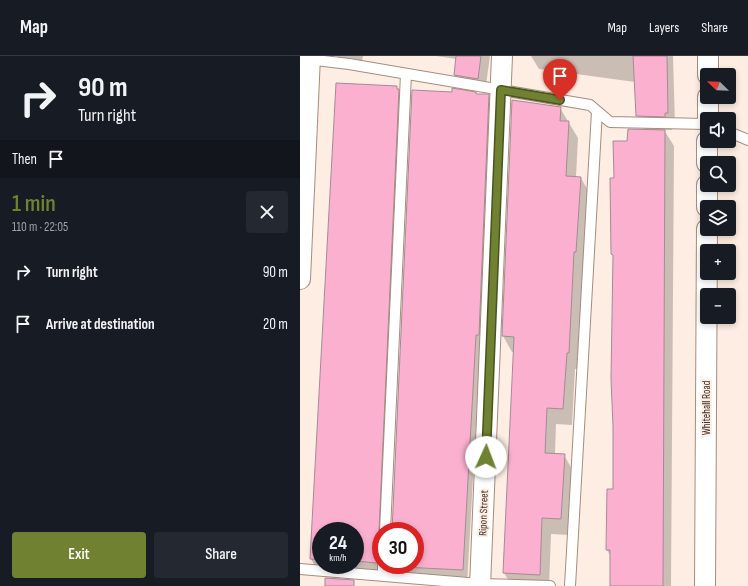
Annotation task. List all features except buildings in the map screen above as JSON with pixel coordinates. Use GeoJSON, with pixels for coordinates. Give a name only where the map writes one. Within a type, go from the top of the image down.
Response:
{"type":"FeatureCollection","features":[{"type":"Feature","properties":{"kind":"street","name":"Ripon Street"},"geometry":{"type":"LineString","coordinates":[[480,585],[502,56]]}},
{"type":"Feature","properties":{"kind":"street"},"geometry":{"type":"LineString","coordinates":[[708,56],[708,68]]}},
{"type":"Feature","properties":{"kind":"street"},"geometry":{"type":"LineString","coordinates":[[300,280],[307,58]]}},
{"type":"Feature","properties":{"kind":"street","name":"Whitehall Road"},"geometry":{"type":"LineString","coordinates":[[705,586],[707,236]]}},
{"type":"Feature","properties":{"kind":"lane"},"geometry":{"type":"LineString","coordinates":[[307,58],[590,105],[610,122],[700,124]]}},
{"type":"Feature","properties":{"kind":"lane"},"geometry":{"type":"LineString","coordinates":[[385,522],[406,74]]}},
{"type":"Feature","properties":{"kind":"lane"},"geometry":{"type":"LineString","coordinates":[[570,586],[597,111]]}},
{"type":"Feature","properties":{"kind":"lane"},"geometry":{"type":"LineString","coordinates":[[736,135],[748,140]]}},
{"type":"Feature","properties":{"kind":"lane"},"geometry":{"type":"LineString","coordinates":[[300,569],[480,585],[550,586]]}},
{"type":"Feature","properties":{"kind":"route"},"geometry":{"type":"LineString","coordinates":[[486,457],[501,90],[560,100]]}}]}
